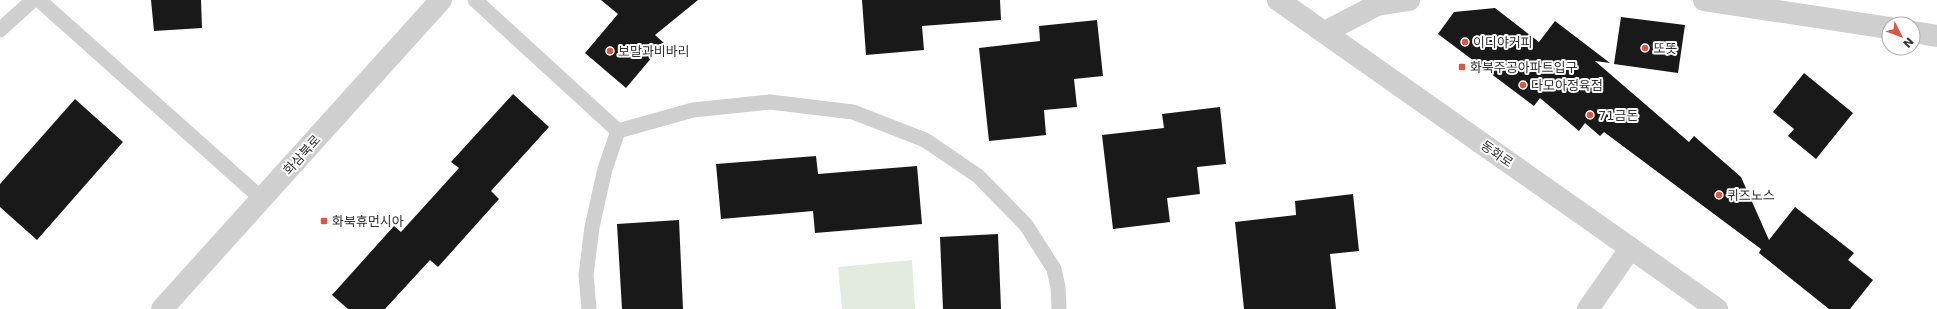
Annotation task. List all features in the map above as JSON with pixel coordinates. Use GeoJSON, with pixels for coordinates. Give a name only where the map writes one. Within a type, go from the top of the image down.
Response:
{"type":"FeatureCollection","features":[{"type":"Feature","properties":{"kind":"street","name":"화삼북로"},"geometry":{"type":"LineString","coordinates":[[162,309],[441,0]]}},
{"type":"Feature","properties":{"kind":"street","name":"동화로"},"geometry":{"type":"LineString","coordinates":[[1278,0],[1717,309]]}},
{"type":"Feature","properties":{"kind":"street"},"geometry":{"type":"LineString","coordinates":[[1325,32],[1377,5],[1409,0]]}},
{"type":"Feature","properties":{"kind":"street"},"geometry":{"type":"LineString","coordinates":[[1704,0],[1881,27]]}},
{"type":"Feature","properties":{"kind":"street"},"geometry":{"type":"LineString","coordinates":[[1921,33],[1937,36]]}},
{"type":"Feature","properties":{"kind":"street"},"geometry":{"type":"LineString","coordinates":[[1588,309],[1630,249]]}},
{"type":"Feature","properties":{"kind":"lane"},"geometry":{"type":"LineString","coordinates":[[0,30],[33,0]]}},
{"type":"Feature","properties":{"kind":"lane"},"geometry":{"type":"LineString","coordinates":[[39,0],[262,199]]}},
{"type":"Feature","properties":{"kind":"lane"},"geometry":{"type":"LineString","coordinates":[[476,0],[618,131]]}},
{"type":"Feature","properties":{"kind":"lane"},"geometry":{"type":"LineString","coordinates":[[618,131],[693,110],[770,102],[853,112],[925,140],[978,176],[1026,225],[1054,269],[1058,287],[1059,309]]}},
{"type":"Feature","properties":{"kind":"lane"},"geometry":{"type":"LineString","coordinates":[[589,309],[586,275],[592,227],[605,169],[618,131]]}},
{"type":"Feature","properties":{"kind":"shaded area"},"geometry":{"type":"Polygon","coordinates":[[[912,260],[915,309],[842,309],[838,267],[912,260]]]}},
{"type":"Feature","properties":{"kind":"building"},"geometry":{"type":"Polygon","coordinates":[[[151,0],[201,0],[202,28],[154,31],[151,0]]]}},
{"type":"Feature","properties":{"kind":"building"},"geometry":{"type":"Polygon","coordinates":[[[601,0],[698,0],[655,35],[664,43],[626,88],[585,53],[618,14],[601,0]]]}},
{"type":"Feature","properties":{"kind":"building"},"geometry":{"type":"Polygon","coordinates":[[[862,0],[1000,0],[1001,20],[922,26],[924,50],[866,55],[862,0]]]}},
{"type":"Feature","properties":{"kind":"building"},"geometry":{"type":"Polygon","coordinates":[[[1495,8],[1539,42],[1555,21],[1610,63],[1595,61],[1689,142],[1694,136],[1741,177],[1769,240],[1795,207],[1854,253],[1848,260],[1873,280],[1850,309],[1829,309],[1759,253],[1761,249],[1604,132],[1600,136],[1585,123],[1579,131],[1540,98],[1534,106],[1438,34],[1454,12],[1495,8]]]}},
{"type":"Feature","properties":{"kind":"building"},"geometry":{"type":"Polygon","coordinates":[[[1621,17],[1685,25],[1678,73],[1614,64],[1621,17]]]}},
{"type":"Feature","properties":{"kind":"building"},"geometry":{"type":"Polygon","coordinates":[[[1097,20],[1103,76],[1074,79],[1077,107],[1044,110],[1046,135],[989,141],[979,48],[1040,41],[1039,26],[1097,20]]]}},
{"type":"Feature","properties":{"kind":"building"},"geometry":{"type":"Polygon","coordinates":[[[1804,73],[1853,113],[1816,159],[1788,136],[1794,129],[1773,112],[1804,73]]]}},
{"type":"Feature","properties":{"kind":"building"},"geometry":{"type":"Polygon","coordinates":[[[513,94],[549,127],[491,191],[499,199],[438,267],[430,260],[385,309],[348,309],[332,295],[394,226],[401,232],[459,168],[451,162],[513,94]]]}},
{"type":"Feature","properties":{"kind":"building"},"geometry":{"type":"Polygon","coordinates":[[[75,99],[123,142],[37,240],[0,207],[0,184],[75,99]]]}},
{"type":"Feature","properties":{"kind":"building"},"geometry":{"type":"Polygon","coordinates":[[[1220,107],[1226,164],[1197,167],[1200,194],[1167,198],[1170,222],[1113,229],[1102,135],[1164,128],[1162,114],[1220,107]]]}},
{"type":"Feature","properties":{"kind":"building"},"geometry":{"type":"Polygon","coordinates":[[[816,156],[818,174],[917,166],[922,224],[815,233],[813,211],[721,219],[716,164],[816,156]]]}},
{"type":"Feature","properties":{"kind":"building"},"geometry":{"type":"Polygon","coordinates":[[[1353,194],[1359,251],[1330,254],[1336,309],[1244,309],[1235,222],[1296,215],[1295,201],[1353,194]]]}},
{"type":"Feature","properties":{"kind":"building"},"geometry":{"type":"Polygon","coordinates":[[[679,220],[683,309],[622,309],[617,224],[679,220]]]}},
{"type":"Feature","properties":{"kind":"building"},"geometry":{"type":"Polygon","coordinates":[[[998,234],[1001,309],[943,309],[940,237],[998,234]]]}},
{"type":"Feature","properties":{"kind":"place","name":"이디야커피"},"geometry":{"type":"Point","coordinates":[1465,42]}},
{"type":"Feature","properties":{"kind":"place","name":"또똣"},"geometry":{"type":"Point","coordinates":[1645,48]}},
{"type":"Feature","properties":{"kind":"place","name":"보말과비바리"},"geometry":{"type":"Point","coordinates":[610,51]}},
{"type":"Feature","properties":{"kind":"place","name":"화북주공아파트입구"},"geometry":{"type":"Point","coordinates":[1462,67]}},
{"type":"Feature","properties":{"kind":"place","name":"다모아정육점"},"geometry":{"type":"Point","coordinates":[1523,85]}},
{"type":"Feature","properties":{"kind":"place","name":"71금돈"},"geometry":{"type":"Point","coordinates":[1590,115]}},
{"type":"Feature","properties":{"kind":"place","name":"퀴즈노스"},"geometry":{"type":"Point","coordinates":[1719,195]}},
{"type":"Feature","properties":{"kind":"place","name":"화북휴먼시아"},"geometry":{"type":"Point","coordinates":[324,221]}}]}
